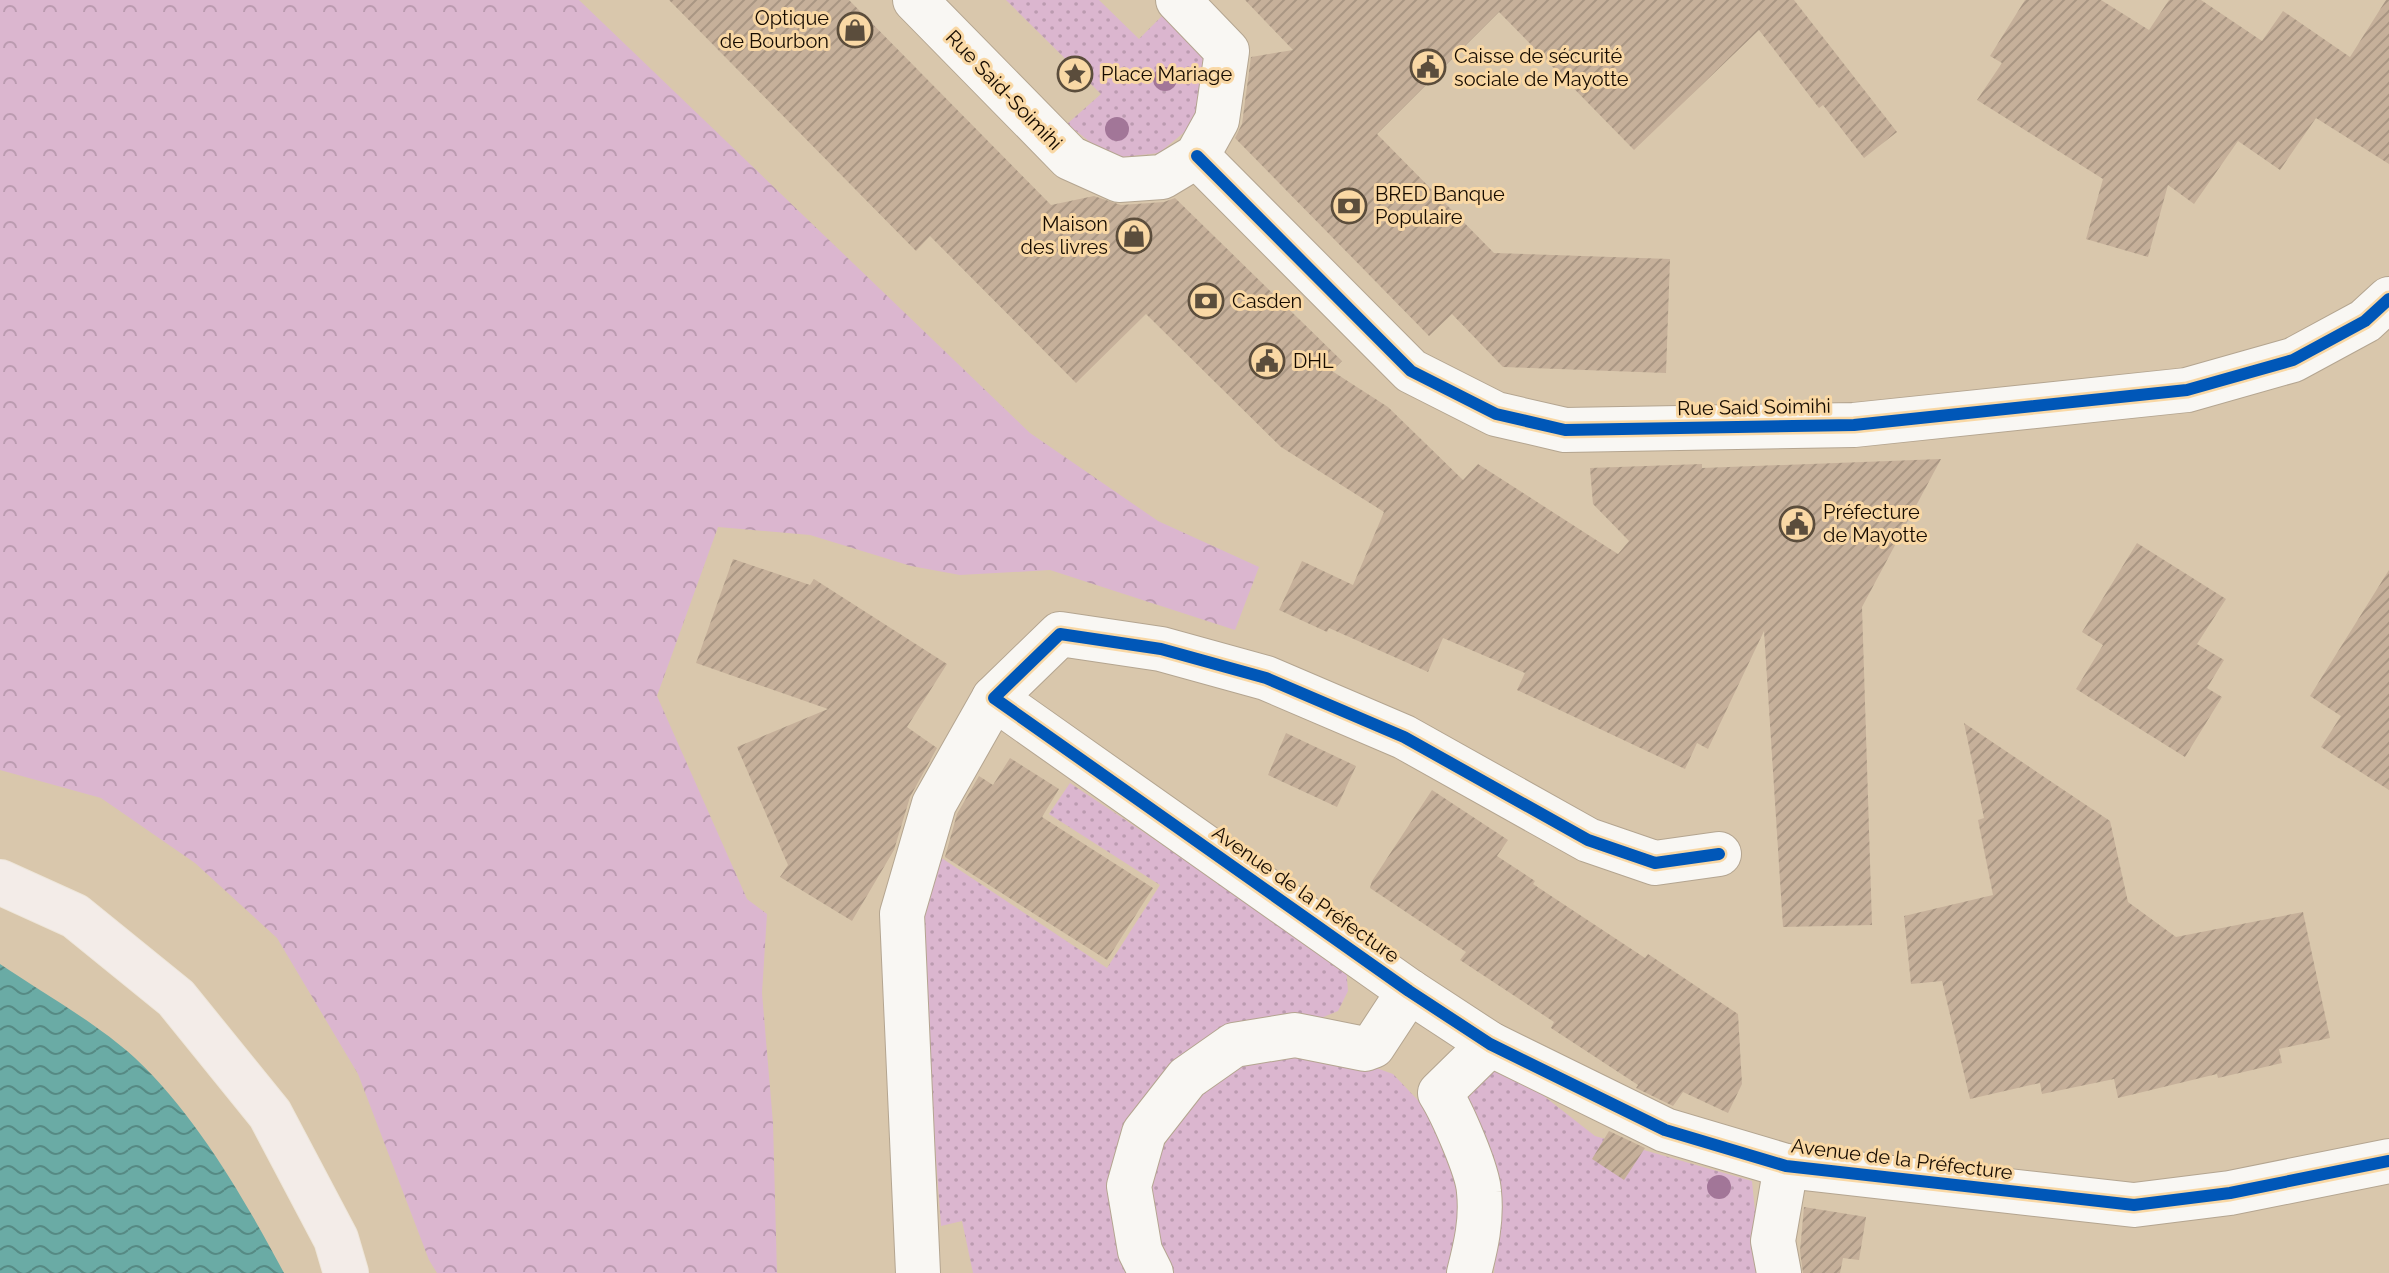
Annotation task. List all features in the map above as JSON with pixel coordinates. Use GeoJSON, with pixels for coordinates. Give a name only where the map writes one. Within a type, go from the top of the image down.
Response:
{"type":"FeatureCollection","features":[{"type":"Feature","properties":{"kind":"main road"},"geometry":{"type":"LineString","coordinates":[[0,882],[75,916],[176,998],[270,1114],[336,1239],[346,1273]]}},
{"type":"Feature","properties":{"kind":"street","name":"Rue Said-Soimihi"},"geometry":{"type":"LineString","coordinates":[[915,0],[1070,158],[1119,180],[1162,177],[1197,156],[1217,120],[1227,51],[1178,0]]}},
{"type":"Feature","properties":{"kind":"street","name":"Rue Said Soimihi"},"geometry":{"type":"LineString","coordinates":[[1197,156],[1411,371],[1496,414],[1565,430],[1854,425],[2187,390],[2293,360],[2365,321],[2389,299]]}},
{"type":"Feature","properties":{"kind":"street"},"geometry":{"type":"LineString","coordinates":[[918,1273],[902,914],[934,804],[994,698],[1060,634],[1161,649],[1266,678],[1404,737],[1588,840],[1655,863],[1719,854]]}},
{"type":"Feature","properties":{"kind":"street","name":"Avenue de la Préfecture"},"geometry":{"type":"LineString","coordinates":[[994,698],[1409,991],[1490,1044],[1665,1130],[1786,1166],[2134,1205],[2230,1193],[2389,1161]]}},
{"type":"Feature","properties":{"kind":"street"},"geometry":{"type":"LineString","coordinates":[[1151,1273],[1140,1251],[1129,1186],[1144,1133],[1187,1078],[1234,1045],[1295,1035],[1365,1049],[1373,1046],[1409,991]]}},
{"type":"Feature","properties":{"kind":"street"},"geometry":{"type":"LineString","coordinates":[[1469,1273],[1478,1235],[1479,1190],[1452,1111],[1440,1093],[1490,1044]]}},
{"type":"Feature","properties":{"kind":"street"},"geometry":{"type":"LineString","coordinates":[[1779,1273],[1773,1241],[1786,1166]]}},
{"type":"Feature","properties":{"kind":"green space"},"geometry":{"type":"Polygon","coordinates":[[[0,0],[579,0],[1030,433],[1158,521],[1259,567],[1235,630],[1050,570],[960,575],[911,566],[810,535],[718,527],[657,696],[747,899],[767,914],[762,993],[773,1123],[777,1273],[437,1273],[429,1260],[358,1074],[277,938],[195,863],[101,798],[0,770],[0,0]]]}},
{"type":"Feature","properties":{"kind":"green space"},"geometry":{"type":"Polygon","coordinates":[[[1006,0],[1099,0],[1139,39],[1168,10],[1215,58],[1212,97],[1187,130],[1159,153],[1123,157],[1107,155],[1067,124],[1101,94],[1006,0]]]}},
{"type":"Feature","properties":{"kind":"green space"},"geometry":{"type":"Polygon","coordinates":[[[1070,783],[1346,967],[1348,991],[1338,1011],[1159,1084],[1135,1273],[973,1273],[962,1221],[941,1226],[920,943],[925,847],[1107,968],[1160,885],[1049,814],[1070,783]]]}},
{"type":"Feature","properties":{"kind":"green space"},"geometry":{"type":"Polygon","coordinates":[[[1281,1049],[1351,1059],[1393,1074],[1430,1113],[1464,1199],[1451,1273],[1167,1273],[1145,1208],[1155,1164],[1179,1115],[1215,1078],[1246,1059],[1281,1049]]]}},
{"type":"Feature","properties":{"kind":"green space"},"geometry":{"type":"Polygon","coordinates":[[[1483,1068],[1512,1071],[1595,1136],[1752,1181],[1761,1273],[1494,1273],[1501,1192],[1468,1107],[1468,1096],[1483,1068]]]}},
{"type":"Feature","properties":{"kind":"water"},"geometry":{"type":"Polygon","coordinates":[[[0,964],[104,1033],[157,1081],[179,1105],[218,1160],[284,1273],[0,1273],[0,964]]]}},
{"type":"Feature","properties":{"kind":"building"},"geometry":{"type":"Polygon","coordinates":[[[669,0],[849,0],[1051,205],[1094,196],[1121,205],[1164,202],[1175,198],[1342,361],[1332,371],[1388,407],[1463,480],[1478,464],[1618,554],[1629,541],[1593,504],[1590,468],[1702,464],[1702,468],[1941,459],[1862,607],[1872,925],[1783,927],[1764,631],[1708,749],[1697,743],[1685,769],[1517,690],[1525,673],[1443,638],[1428,672],[1329,628],[1327,632],[1279,610],[1302,561],[1353,585],[1384,512],[1281,447],[1146,314],[1076,383],[930,236],[916,251],[669,0]]]}},
{"type":"Feature","properties":{"kind":"building"},"geometry":{"type":"Polygon","coordinates":[[[1245,0],[1794,0],[1897,132],[1864,158],[1823,105],[1819,108],[1759,30],[1634,150],[1499,12],[1377,134],[1494,253],[1670,259],[1666,373],[1503,367],[1452,314],[1429,336],[1235,138],[1242,124],[1251,57],[1293,50],[1245,0]]]}},
{"type":"Feature","properties":{"kind":"building"},"geometry":{"type":"Polygon","coordinates":[[[2025,0],[2101,0],[2149,30],[2169,0],[2201,0],[2262,41],[2283,11],[2350,57],[2386,0],[2389,0],[2389,164],[2316,118],[2280,170],[2238,141],[2194,204],[2168,185],[2148,257],[2086,239],[2103,179],[1977,100],[2002,63],[1990,56],[2025,0]]]}},
{"type":"Feature","properties":{"kind":"building"},"geometry":{"type":"Polygon","coordinates":[[[2137,543],[2226,599],[2197,644],[2224,660],[2207,688],[2222,697],[2185,757],[2076,689],[2103,645],[2082,632],[2137,543]]]}},
{"type":"Feature","properties":{"kind":"building"},"geometry":{"type":"Polygon","coordinates":[[[733,559],[810,585],[814,579],[947,664],[907,727],[937,748],[910,797],[894,850],[852,921],[780,877],[788,865],[737,747],[828,709],[696,663],[733,559]]]}},
{"type":"Feature","properties":{"kind":"building"},"geometry":{"type":"Polygon","coordinates":[[[2389,570],[2389,790],[2321,747],[2341,716],[2310,696],[2389,570]]]}},
{"type":"Feature","properties":{"kind":"building"},"geometry":{"type":"Polygon","coordinates":[[[1964,723],[2110,821],[2128,902],[2176,937],[2303,912],[2330,1038],[2279,1049],[2282,1063],[2218,1078],[2217,1074],[2118,1098],[2114,1079],[2042,1094],[2040,1083],[1970,1099],[1942,981],[1911,984],[1904,916],[1993,895],[1978,820],[1984,818],[1964,723]]]}},
{"type":"Feature","properties":{"kind":"building"},"geometry":{"type":"Polygon","coordinates":[[[1286,733],[1356,766],[1337,807],[1268,775],[1286,733]]]}},
{"type":"Feature","properties":{"kind":"building"},"geometry":{"type":"Polygon","coordinates":[[[1010,758],[1059,789],[1042,817],[1153,888],[1107,960],[945,857],[957,814],[979,776],[993,785],[1010,758]]]}},
{"type":"Feature","properties":{"kind":"building"},"geometry":{"type":"Polygon","coordinates":[[[1432,790],[1508,840],[1497,856],[1535,881],[1533,884],[1645,958],[1648,954],[1738,1014],[1742,1084],[1728,1113],[1683,1092],[1673,1106],[1636,1088],[1638,1085],[1551,1028],[1554,1022],[1460,960],[1466,952],[1370,888],[1432,790]]]}},
{"type":"Feature","properties":{"kind":"building"},"geometry":{"type":"Polygon","coordinates":[[[1609,1131],[1645,1148],[1624,1180],[1592,1159],[1609,1131]]]}},
{"type":"Feature","properties":{"kind":"building"},"geometry":{"type":"Polygon","coordinates":[[[1804,1207],[1866,1217],[1859,1260],[1843,1258],[1840,1273],[1803,1273],[1800,1251],[1804,1207]]]}},
{"type":"Feature","properties":{"kind":"cycle path"},"geometry":{"type":"LineString","coordinates":[[1197,156],[1411,371],[1496,414],[1565,430],[1854,425],[2187,390],[2293,360],[2365,321],[2389,299]]}},
{"type":"Feature","properties":{"kind":"cycle path"},"geometry":{"type":"LineString","coordinates":[[1719,854],[1655,863],[1588,840],[1404,737],[1266,678],[1161,649],[1060,634],[994,698],[1409,991],[1490,1044],[1665,1130],[1786,1166],[2134,1205],[2230,1193],[2389,1161]]}},
{"type":"Feature","properties":{"kind":"place","name":"Optique de Bourbon"},"geometry":{"type":"Point","coordinates":[855,30]}},
{"type":"Feature","properties":{"kind":"place","name":"Caisse de sécurité sociale de Mayotte"},"geometry":{"type":"Point","coordinates":[1428,67]}},
{"type":"Feature","properties":{"kind":"place","name":"Place Mariage"},"geometry":{"type":"Point","coordinates":[1075,74]}},
{"type":"Feature","properties":{"kind":"place","name":"BRED Banque Populaire"},"geometry":{"type":"Point","coordinates":[1349,206]}},
{"type":"Feature","properties":{"kind":"place","name":"Maison des livres"},"geometry":{"type":"Point","coordinates":[1134,236]}},
{"type":"Feature","properties":{"kind":"place","name":"Casden"},"geometry":{"type":"Point","coordinates":[1206,301]}},
{"type":"Feature","properties":{"kind":"place","name":"DHL"},"geometry":{"type":"Point","coordinates":[1267,361]}},
{"type":"Feature","properties":{"kind":"place","name":"Préfecture de Mayotte"},"geometry":{"type":"Point","coordinates":[1797,524]}}]}
